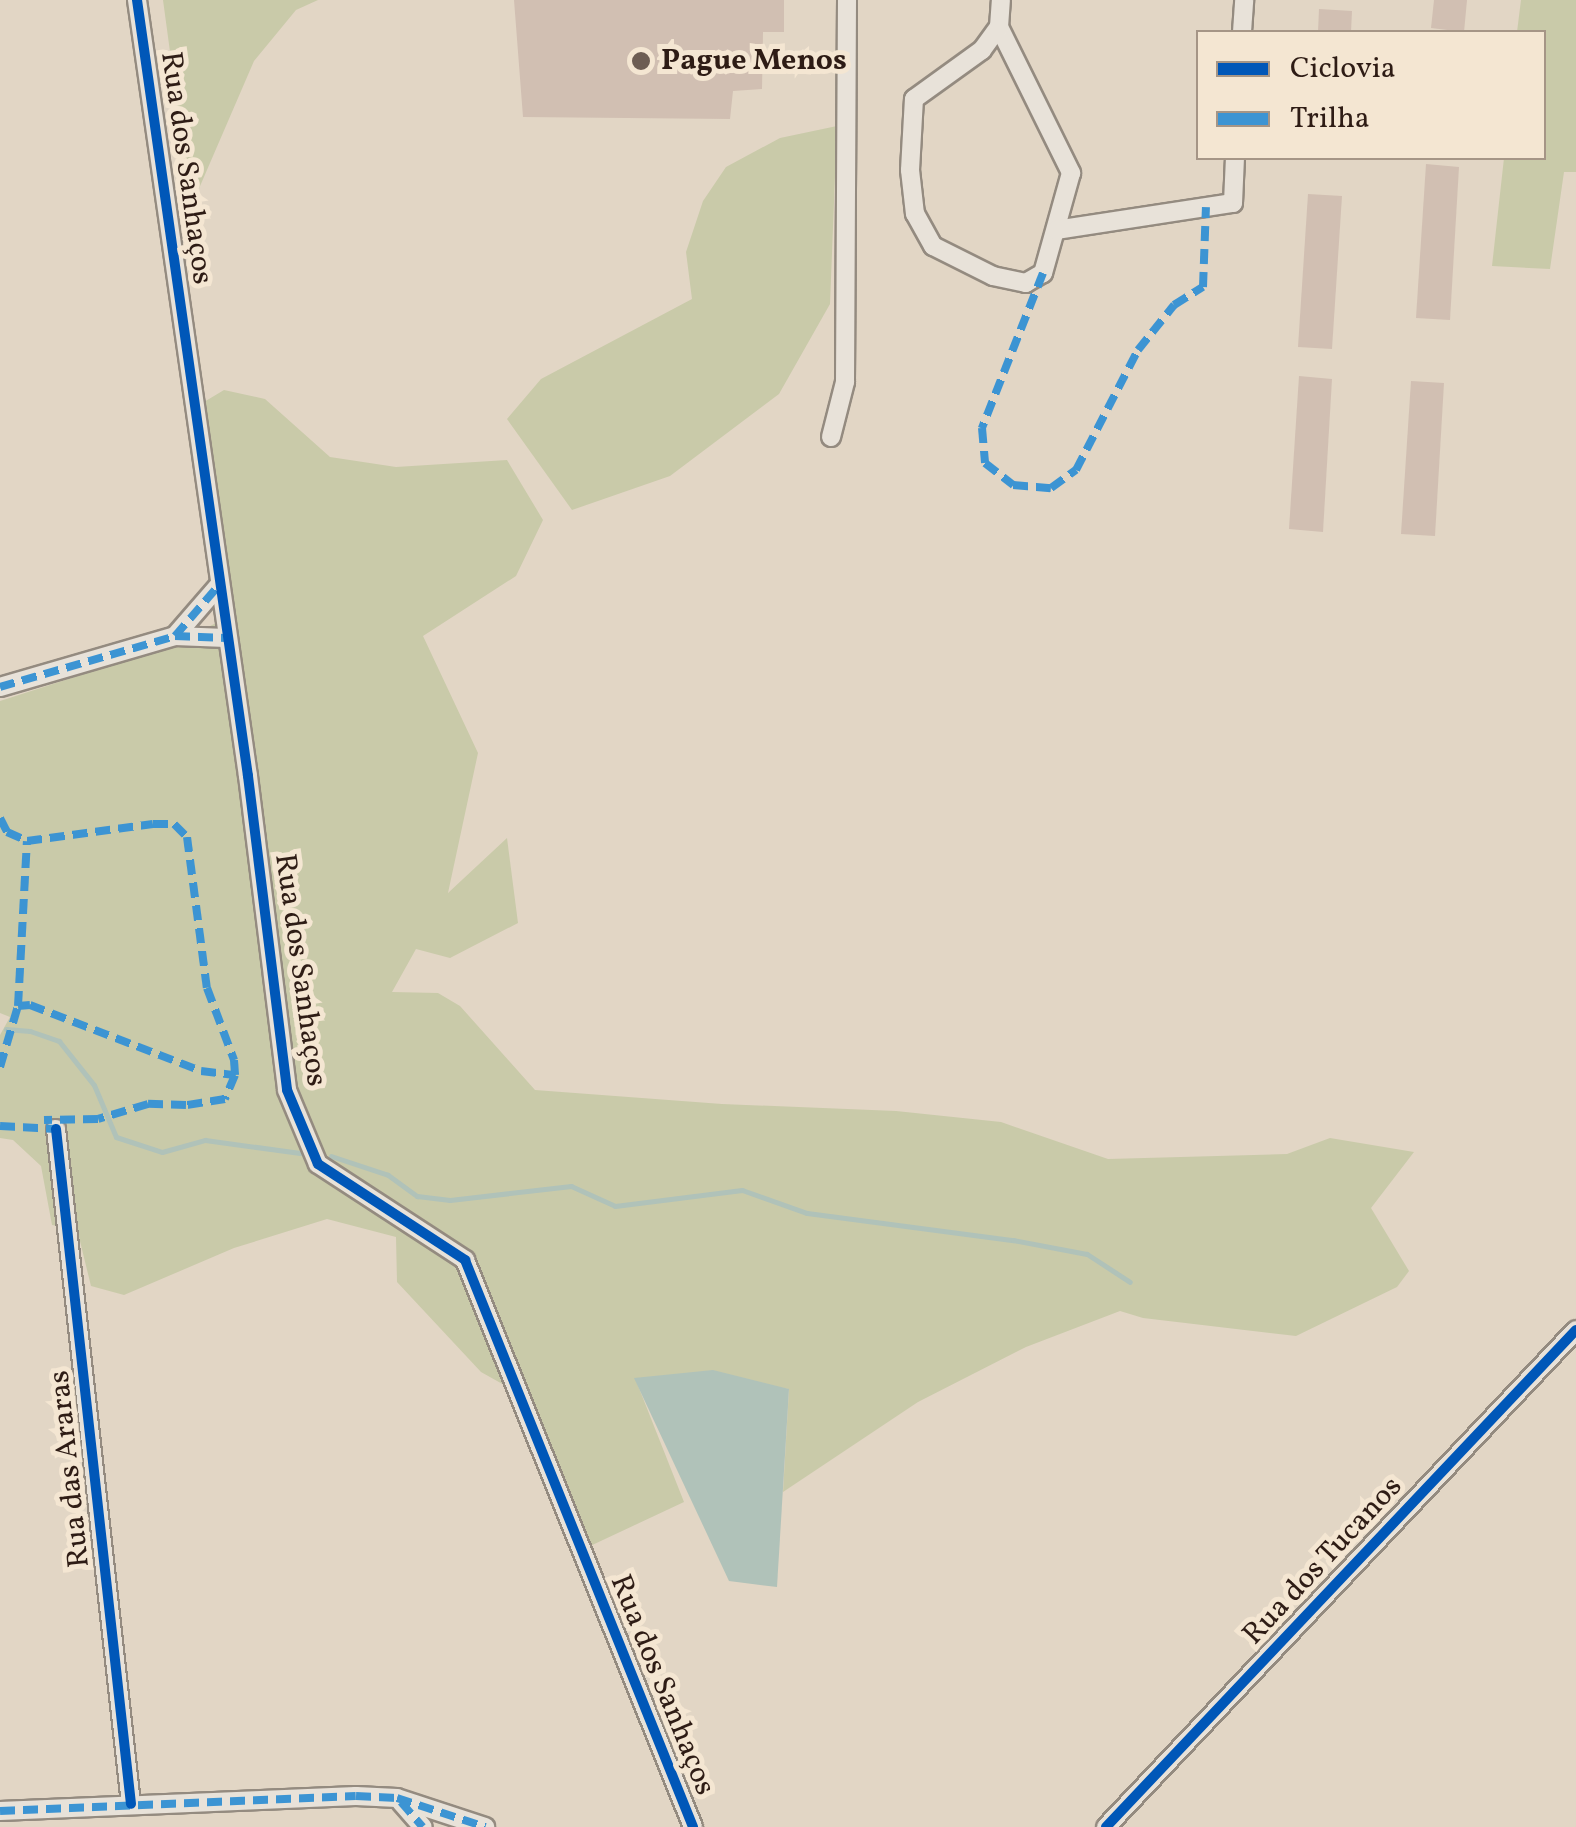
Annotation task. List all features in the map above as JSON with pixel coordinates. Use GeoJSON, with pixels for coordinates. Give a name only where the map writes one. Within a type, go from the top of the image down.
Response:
{"type":"FeatureCollection","features":[{"type":"Feature","properties":{"kind":"street","name":"Rua dos Sanhaços"},"geometry":{"type":"LineString","coordinates":[[136,0],[288,1090],[318,1164],[465,1260],[693,1827]]}},
{"type":"Feature","properties":{"kind":"street"},"geometry":{"type":"LineString","coordinates":[[832,437],[845,382],[847,0]]}},
{"type":"Feature","properties":{"kind":"street"},"geometry":{"type":"LineString","coordinates":[[999,27],[982,50],[914,98],[910,170],[915,214],[933,246],[993,276],[1026,283],[1042,272],[1071,173],[999,27],[1001,0]]}},
{"type":"Feature","properties":{"kind":"street"},"geometry":{"type":"LineString","coordinates":[[1242,30],[1244,0]]}},
{"type":"Feature","properties":{"kind":"street"},"geometry":{"type":"LineString","coordinates":[[1056,230],[1233,203],[1236,160]]}},
{"type":"Feature","properties":{"kind":"street"},"geometry":{"type":"LineString","coordinates":[[175,636],[219,585]]}},
{"type":"Feature","properties":{"kind":"street"},"geometry":{"type":"LineString","coordinates":[[0,688],[175,636],[226,638]]}},
{"type":"Feature","properties":{"kind":"street","name":"Rua das Araras"},"geometry":{"type":"LineString","coordinates":[[56,1129],[131,1804]]}},
{"type":"Feature","properties":{"kind":"street","name":"Rua dos Tucanos"},"geometry":{"type":"LineString","coordinates":[[1106,1827],[1576,1330]]}},
{"type":"Feature","properties":{"kind":"street"},"geometry":{"type":"LineString","coordinates":[[397,1798],[423,1827]]}},
{"type":"Feature","properties":{"kind":"street"},"geometry":{"type":"LineString","coordinates":[[0,1811],[397,1798],[485,1827]]}},
{"type":"Feature","properties":{"kind":"green space"},"geometry":{"type":"Polygon","coordinates":[[[163,0],[318,0],[296,10],[254,61],[191,207],[163,0]]]}},
{"type":"Feature","properties":{"kind":"green space"},"geometry":{"type":"Polygon","coordinates":[[[1521,0],[1576,0],[1576,172],[1564,172],[1550,269],[1492,266],[1504,160],[1546,160],[1546,30],[1517,30],[1521,0]]]}},
{"type":"Feature","properties":{"kind":"green space"},"geometry":{"type":"Polygon","coordinates":[[[837,126],[830,304],[779,394],[670,476],[572,510],[507,419],[541,379],[692,299],[686,252],[703,201],[726,167],[780,138],[837,126]]]}},
{"type":"Feature","properties":{"kind":"green space"},"geometry":{"type":"Polygon","coordinates":[[[224,390],[265,399],[330,457],[396,467],[507,460],[543,520],[516,576],[423,636],[478,753],[448,893],[507,838],[518,923],[450,958],[416,949],[392,992],[438,993],[460,1006],[535,1090],[722,1104],[896,1111],[1001,1122],[1108,1159],[1287,1154],[1330,1138],[1414,1152],[1371,1208],[1409,1271],[1397,1287],[1296,1336],[1143,1318],[1120,1311],[1026,1347],[918,1402],[783,1492],[789,1389],[635,1378],[684,1502],[588,1547],[529,1399],[481,1372],[397,1282],[396,1237],[327,1219],[234,1248],[124,1295],[91,1286],[77,1229],[52,1225],[41,1166],[13,1140],[0,1138],[0,1035],[10,1017],[0,1013],[0,701],[171,646],[216,623],[223,575],[204,402],[224,390]]]}},
{"type":"Feature","properties":{"kind":"shaded area"},"geometry":{"type":"Polygon","coordinates":[[[713,1370],[789,1389],[777,1587],[729,1581],[634,1378],[713,1370]]]}},
{"type":"Feature","properties":{"kind":"building","name":"Pague Menos"},"geometry":{"type":"Polygon","coordinates":[[[514,0],[784,0],[784,32],[763,32],[762,89],[733,91],[730,119],[523,117],[514,0]]]}},
{"type":"Feature","properties":{"kind":"building"},"geometry":{"type":"Polygon","coordinates":[[[1434,0],[1467,0],[1464,30],[1431,28],[1434,0]]]}},
{"type":"Feature","properties":{"kind":"building"},"geometry":{"type":"Polygon","coordinates":[[[1319,9],[1352,11],[1351,30],[1318,30],[1319,9]]]}},
{"type":"Feature","properties":{"kind":"building"},"geometry":{"type":"Polygon","coordinates":[[[1426,164],[1459,167],[1450,320],[1416,318],[1426,164]]]}},
{"type":"Feature","properties":{"kind":"building"},"geometry":{"type":"Polygon","coordinates":[[[1308,194],[1342,196],[1332,349],[1298,347],[1308,194]]]}},
{"type":"Feature","properties":{"kind":"building"},"geometry":{"type":"Polygon","coordinates":[[[1299,376],[1332,379],[1323,532],[1289,529],[1299,376]]]}},
{"type":"Feature","properties":{"kind":"building"},"geometry":{"type":"Polygon","coordinates":[[[1411,381],[1444,383],[1435,536],[1401,534],[1411,381]]]}},
{"type":"Feature","properties":{"kind":"waterway"},"geometry":{"type":"LineString","coordinates":[[6,1029],[30,1031],[59,1041],[94,1085],[116,1137],[162,1152],[205,1140],[300,1153]]}},
{"type":"Feature","properties":{"kind":"waterway"},"geometry":{"type":"LineString","coordinates":[[331,1156],[388,1175],[417,1196],[450,1200],[571,1186],[615,1206],[742,1190],[807,1213],[1013,1240],[1087,1254],[1130,1282]]}},
{"type":"Feature","properties":{"kind":"marked path"},"geometry":{"type":"LineString","coordinates":[[1043,273],[982,428],[985,463],[1013,485],[1051,488],[1076,470],[1138,350],[1174,305],[1203,287],[1206,207]]}},
{"type":"Feature","properties":{"kind":"marked path"},"geometry":{"type":"LineString","coordinates":[[175,636],[219,585]]}},
{"type":"Feature","properties":{"kind":"marked path"},"geometry":{"type":"LineString","coordinates":[[0,687],[175,636],[226,638]]}},
{"type":"Feature","properties":{"kind":"marked path"},"geometry":{"type":"LineString","coordinates":[[0,818],[7,832],[27,841],[153,824],[174,824],[187,837],[207,988],[234,1060],[235,1075],[225,1099],[186,1105],[148,1104],[98,1119],[44,1120]]}},
{"type":"Feature","properties":{"kind":"marked path"},"geometry":{"type":"LineString","coordinates":[[18,1006],[27,841]]}},
{"type":"Feature","properties":{"kind":"marked path"},"geometry":{"type":"LineString","coordinates":[[0,1067],[18,1006],[30,1005],[201,1071],[235,1075]]}},
{"type":"Feature","properties":{"kind":"marked path"},"geometry":{"type":"LineString","coordinates":[[0,1126],[56,1129],[57,1138]]}},
{"type":"Feature","properties":{"kind":"marked path"},"geometry":{"type":"LineString","coordinates":[[0,1811],[356,1796],[397,1798],[485,1827]]}},
{"type":"Feature","properties":{"kind":"marked path"},"geometry":{"type":"LineString","coordinates":[[401,1802],[423,1827]]}},
{"type":"Feature","properties":{"kind":"cycle path"},"geometry":{"type":"LineString","coordinates":[[137,0],[248,776],[287,1090],[318,1164],[465,1260],[693,1827]]}},
{"type":"Feature","properties":{"kind":"cycle path"},"geometry":{"type":"LineString","coordinates":[[56,1129],[131,1804]]}},
{"type":"Feature","properties":{"kind":"cycle path"},"geometry":{"type":"LineString","coordinates":[[1106,1827],[1576,1330]]}},
{"type":"Feature","properties":{"kind":"place","name":"Pague Menos"},"geometry":{"type":"Point","coordinates":[641,61]}}]}
